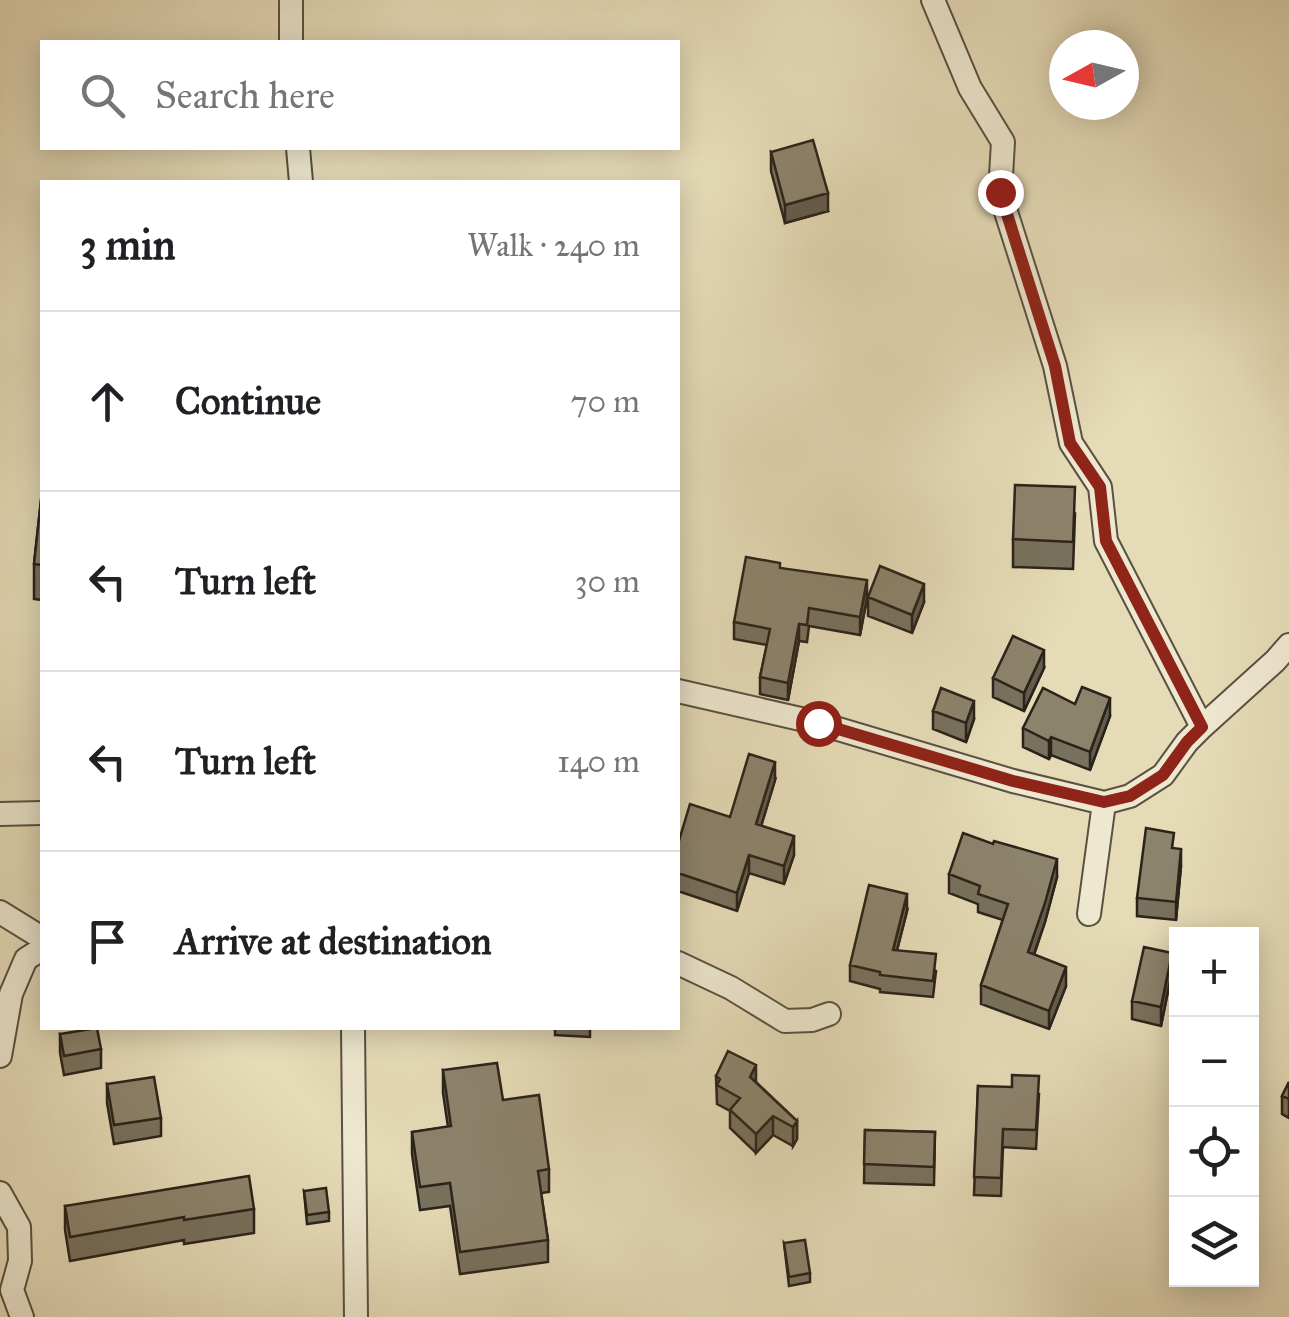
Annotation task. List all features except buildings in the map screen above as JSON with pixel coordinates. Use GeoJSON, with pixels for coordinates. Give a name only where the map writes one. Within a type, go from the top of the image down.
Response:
{"type":"FeatureCollection","features":[{"type":"Feature","properties":{"kind":"street"},"geometry":{"type":"LineString","coordinates":[[290,40],[291,0]]}},
{"type":"Feature","properties":{"kind":"street"},"geometry":{"type":"LineString","coordinates":[[933,0],[970,88],[1003,142],[1000,192],[1055,366],[1070,443],[1100,487],[1106,541],[1202,727]]}},
{"type":"Feature","properties":{"kind":"street"},"geometry":{"type":"LineString","coordinates":[[298,150],[301,180]]}},
{"type":"Feature","properties":{"kind":"street"},"geometry":{"type":"LineString","coordinates":[[680,691],[818,723],[1013,781],[1104,802],[1130,796],[1163,775],[1187,742],[1289,645]]}},
{"type":"Feature","properties":{"kind":"street"},"geometry":{"type":"LineString","coordinates":[[1089,914],[1104,802]]}},
{"type":"Feature","properties":{"kind":"street"},"geometry":{"type":"LineString","coordinates":[[0,814],[40,812]]}},
{"type":"Feature","properties":{"kind":"street"},"geometry":{"type":"LineString","coordinates":[[0,912],[40,937]]}},
{"type":"Feature","properties":{"kind":"street"},"geometry":{"type":"LineString","coordinates":[[0,1056],[6,995],[26,960],[40,950]]}},
{"type":"Feature","properties":{"kind":"street"},"geometry":{"type":"LineString","coordinates":[[680,964],[785,1021],[812,1020],[829,1014]]}},
{"type":"Feature","properties":{"kind":"street"},"geometry":{"type":"LineString","coordinates":[[353,1030],[356,1317]]}},
{"type":"Feature","properties":{"kind":"street"},"geometry":{"type":"LineString","coordinates":[[0,1193],[19,1227],[20,1261],[12,1290],[22,1317]]}},
{"type":"Feature","properties":{"kind":"route"},"geometry":{"type":"LineString","coordinates":[[818,723],[1013,781],[1104,802],[1130,796],[1163,775],[1202,727],[1106,541],[1100,487],[1070,443],[1055,366],[1000,192]]}}]}
